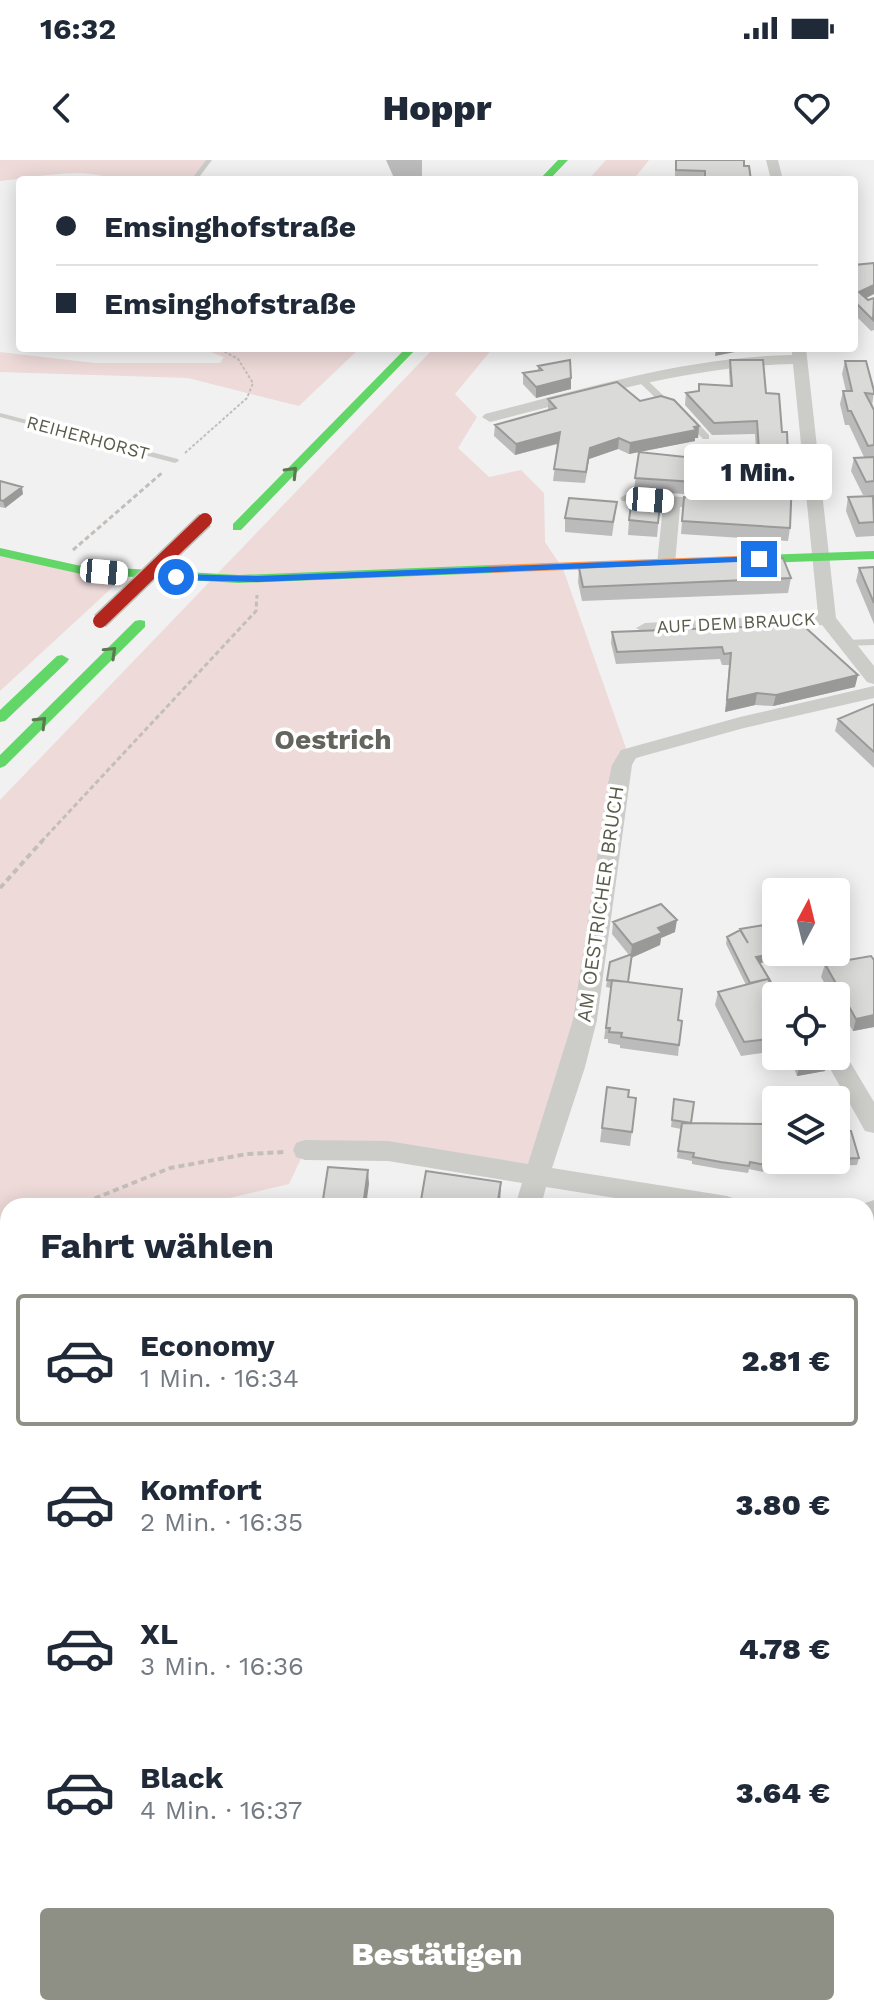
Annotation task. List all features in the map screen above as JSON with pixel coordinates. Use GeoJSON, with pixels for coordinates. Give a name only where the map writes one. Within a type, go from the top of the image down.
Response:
{"type":"FeatureCollection","features":[{"type":"Feature","properties":{"kind":"main road"},"geometry":{"type":"LineString","coordinates":[[548,176],[563,160]]}},
{"type":"Feature","properties":{"kind":"main road"},"geometry":{"type":"LineString","coordinates":[[232,533],[408,352]]}},
{"type":"Feature","properties":{"kind":"main road"},"geometry":{"type":"LineString","coordinates":[[0,718],[211,515]]}},
{"type":"Feature","properties":{"kind":"main road"},"geometry":{"type":"LineString","coordinates":[[0,552],[56,565],[127,574],[258,579],[874,555]]}},
{"type":"Feature","properties":{"kind":"main road"},"geometry":{"type":"LineString","coordinates":[[173,592],[205,560]]}},
{"type":"Feature","properties":{"kind":"main road"},"geometry":{"type":"LineString","coordinates":[[0,763],[146,618]]}},
{"type":"Feature","properties":{"kind":"street"},"geometry":{"type":"LineString","coordinates":[[490,417],[707,363],[799,353]]}},
{"type":"Feature","properties":{"kind":"street","name":"AUF DEM BRAUCK"},"geometry":{"type":"LineString","coordinates":[[799,353],[827,619],[874,678]]}},
{"type":"Feature","properties":{"kind":"street"},"geometry":{"type":"LineString","coordinates":[[628,498],[708,504]]}},
{"type":"Feature","properties":{"kind":"street"},"geometry":{"type":"LineString","coordinates":[[666,564],[672,501]]}},
{"type":"Feature","properties":{"kind":"street","name":"AUF DEM BRAUCK"},"geometry":{"type":"LineString","coordinates":[[645,628],[827,619]]}},
{"type":"Feature","properties":{"kind":"street","name":"AM OESTRICHER BRUCH"},"geometry":{"type":"LineString","coordinates":[[530,1198],[562,1109],[585,1020],[618,784],[628,754],[740,723],[874,692]]}},
{"type":"Feature","properties":{"kind":"street"},"geometry":{"type":"LineString","coordinates":[[843,1070],[874,1124]]}},
{"type":"Feature","properties":{"kind":"street"},"geometry":{"type":"LineString","coordinates":[[305,1150],[388,1151],[680,1198]]}},
{"type":"Feature","properties":{"kind":"lane"},"geometry":{"type":"LineString","coordinates":[[642,380],[666,403],[677,406],[706,437]]}},
{"type":"Feature","properties":{"kind":"lane","name":"REIHERHORST"},"geometry":{"type":"LineString","coordinates":[[0,415],[175,461]]}},
{"type":"Feature","properties":{"kind":"lane"},"geometry":{"type":"LineString","coordinates":[[845,643],[874,642]]}},
{"type":"Feature","properties":{"kind":"path"},"geometry":{"type":"LineString","coordinates":[[56,565],[247,398],[253,383],[238,359],[225,352]]}},
{"type":"Feature","properties":{"kind":"path"},"geometry":{"type":"LineString","coordinates":[[0,888],[109,766],[256,611],[258,579]]}},
{"type":"Feature","properties":{"kind":"path"},"geometry":{"type":"LineString","coordinates":[[96,1198],[170,1168],[247,1154],[305,1150]]}},
{"type":"Feature","properties":{"kind":"shaded area"},"geometry":{"type":"Polygon","coordinates":[[[0,160],[209,160],[197,176],[73,173],[16,176],[16,179],[0,181],[0,160]]]}},
{"type":"Feature","properties":{"kind":"shaded area"},"geometry":{"type":"Polygon","coordinates":[[[606,160],[649,160],[636,176],[592,176],[606,160]]]}},
{"type":"Feature","properties":{"kind":"shaded area"},"geometry":{"type":"Polygon","coordinates":[[[0,352],[95,363],[220,363],[224,357],[211,352],[356,352],[299,406],[188,378],[0,372],[0,352]]]}},
{"type":"Feature","properties":{"kind":"shaded area"},"geometry":{"type":"Polygon","coordinates":[[[430,352],[490,352],[455,394],[477,417],[458,448],[489,477],[521,470],[544,493],[545,542],[563,569],[628,754],[596,941],[537,1174],[305,1150],[289,1184],[230,1198],[0,1198],[0,800],[430,352]]]}},
{"type":"Feature","properties":{"kind":"shaded area"},"geometry":{"type":"Polygon","coordinates":[[[0,553],[128,573],[0,691],[0,553]]]}},
{"type":"Feature","properties":{"kind":"building"},"geometry":{"type":"Polygon","coordinates":[[[676,160],[744,160],[744,166],[749,166],[750,176],[705,176],[705,171],[676,170],[676,160]]]}},
{"type":"Feature","properties":{"kind":"building"},"geometry":{"type":"Polygon","coordinates":[[[874,263],[874,285],[859,292],[868,300],[874,298],[873,320],[858,305],[858,265],[874,263]]]}},
{"type":"Feature","properties":{"kind":"building"},"geometry":{"type":"Polygon","coordinates":[[[570,360],[571,378],[536,387],[523,373],[542,370],[538,366],[570,360]]]}},
{"type":"Feature","properties":{"kind":"building"},"geometry":{"type":"Polygon","coordinates":[[[730,360],[763,360],[766,393],[779,394],[782,432],[787,432],[788,455],[793,455],[790,528],[682,521],[684,497],[710,499],[719,494],[719,489],[710,483],[635,478],[639,452],[760,465],[757,421],[714,423],[686,393],[699,391],[699,384],[732,386],[730,360]]]}},
{"type":"Feature","properties":{"kind":"building"},"geometry":{"type":"Polygon","coordinates":[[[845,361],[866,361],[874,391],[874,394],[865,393],[874,410],[874,445],[868,446],[851,411],[848,411],[843,391],[852,391],[845,361]]]}},
{"type":"Feature","properties":{"kind":"building"},"geometry":{"type":"Polygon","coordinates":[[[617,382],[640,401],[661,396],[674,400],[699,426],[694,427],[696,430],[630,443],[619,438],[590,448],[586,472],[554,469],[560,432],[516,444],[495,425],[556,408],[548,399],[617,382]]]}},
{"type":"Feature","properties":{"kind":"building"},"geometry":{"type":"Polygon","coordinates":[[[874,457],[874,481],[866,482],[854,458],[874,457]]]}},
{"type":"Feature","properties":{"kind":"building"},"geometry":{"type":"Polygon","coordinates":[[[0,481],[22,487],[3,501],[0,500],[0,481]]]}},
{"type":"Feature","properties":{"kind":"building"},"geometry":{"type":"Polygon","coordinates":[[[633,491],[661,495],[658,523],[629,520],[633,491]]]}},
{"type":"Feature","properties":{"kind":"building"},"geometry":{"type":"Polygon","coordinates":[[[873,496],[874,522],[859,523],[848,497],[873,496]]]}},
{"type":"Feature","properties":{"kind":"building"},"geometry":{"type":"Polygon","coordinates":[[[569,498],[617,502],[613,522],[565,518],[569,498]]]}},
{"type":"Feature","properties":{"kind":"building"},"geometry":{"type":"Polygon","coordinates":[[[783,558],[791,578],[583,587],[579,568],[783,558]]]}},
{"type":"Feature","properties":{"kind":"building"},"geometry":{"type":"Polygon","coordinates":[[[874,567],[874,603],[859,568],[874,567]]]}},
{"type":"Feature","properties":{"kind":"building"},"geometry":{"type":"Polygon","coordinates":[[[796,619],[858,675],[776,695],[757,693],[727,700],[731,653],[724,654],[722,647],[617,652],[612,632],[768,626],[765,623],[796,619]]]}},
{"type":"Feature","properties":{"kind":"building"},"geometry":{"type":"Polygon","coordinates":[[[874,704],[874,752],[838,719],[874,704]]]}},
{"type":"Feature","properties":{"kind":"building"},"geometry":{"type":"Polygon","coordinates":[[[661,904],[677,920],[658,928],[662,933],[632,945],[613,922],[661,904]]]}},
{"type":"Feature","properties":{"kind":"building"},"geometry":{"type":"Polygon","coordinates":[[[762,925],[762,956],[756,957],[771,982],[768,979],[750,983],[727,937],[740,930],[748,943],[740,929],[762,925]]]}},
{"type":"Feature","properties":{"kind":"building"},"geometry":{"type":"Polygon","coordinates":[[[632,954],[628,982],[607,980],[610,962],[632,954]]]}},
{"type":"Feature","properties":{"kind":"building"},"geometry":{"type":"Polygon","coordinates":[[[871,956],[874,960],[874,1015],[856,1019],[850,1008],[850,982],[835,982],[826,966],[850,966],[850,960],[871,956]]]}},
{"type":"Feature","properties":{"kind":"building"},"geometry":{"type":"Polygon","coordinates":[[[768,979],[770,982],[762,982],[762,1040],[744,1042],[718,992],[768,979]]]}},
{"type":"Feature","properties":{"kind":"building"},"geometry":{"type":"Polygon","coordinates":[[[612,980],[682,989],[679,1045],[621,1037],[622,1033],[609,1032],[610,1028],[606,1028],[612,980]]]}},
{"type":"Feature","properties":{"kind":"building"},"geometry":{"type":"Polygon","coordinates":[[[607,1087],[629,1090],[628,1097],[636,1098],[632,1132],[602,1128],[607,1087]]]}},
{"type":"Feature","properties":{"kind":"building"},"geometry":{"type":"Polygon","coordinates":[[[674,1099],[694,1102],[691,1123],[672,1120],[674,1099]]]}},
{"type":"Feature","properties":{"kind":"building"},"geometry":{"type":"Polygon","coordinates":[[[682,1123],[762,1124],[762,1164],[721,1162],[678,1151],[682,1123]]]}},
{"type":"Feature","properties":{"kind":"building"},"geometry":{"type":"Polygon","coordinates":[[[850,1131],[851,1131],[859,1158],[850,1158],[850,1131]]]}},
{"type":"Feature","properties":{"kind":"building"},"geometry":{"type":"Polygon","coordinates":[[[328,1167],[368,1170],[364,1198],[323,1198],[328,1167]]]}},
{"type":"Feature","properties":{"kind":"building"},"geometry":{"type":"Polygon","coordinates":[[[426,1171],[501,1182],[498,1198],[421,1198],[426,1171]]]}},
{"type":"Feature","properties":{"kind":"traffic: fast"},"geometry":{"type":"LineString","coordinates":[[548,176],[563,160]]}},
{"type":"Feature","properties":{"kind":"traffic: fast"},"geometry":{"type":"LineString","coordinates":[[237,527],[408,352]]}},
{"type":"Feature","properties":{"kind":"traffic: fast"},"geometry":{"type":"LineString","coordinates":[[0,552],[81,570],[239,579],[492,569]]}},
{"type":"Feature","properties":{"kind":"traffic: fast"},"geometry":{"type":"LineString","coordinates":[[763,559],[874,555]]}},
{"type":"Feature","properties":{"kind":"traffic: fast"},"geometry":{"type":"LineString","coordinates":[[0,763],[140,624]]}},
{"type":"Feature","properties":{"kind":"traffic: fast"},"geometry":{"type":"LineString","coordinates":[[0,718],[62,659]]}},
{"type":"Feature","properties":{"kind":"traffic: slow"},"geometry":{"type":"LineString","coordinates":[[492,569],[763,559]]}},
{"type":"Feature","properties":{"kind":"traffic: jam"},"geometry":{"type":"LineString","coordinates":[[100,621],[205,520]]}},
{"type":"Feature","properties":{"kind":"district","name":"Oestrich"},"geometry":{"type":"Point","coordinates":[333,739]}},
{"type":"Feature","properties":{"kind":"route"},"geometry":{"type":"LineString","coordinates":[[176,577],[258,579],[759,559]]}}]}
